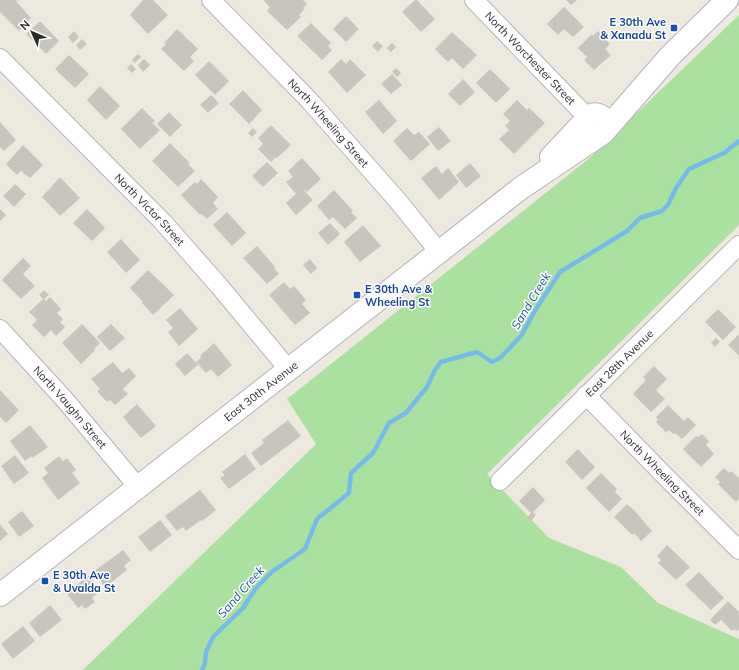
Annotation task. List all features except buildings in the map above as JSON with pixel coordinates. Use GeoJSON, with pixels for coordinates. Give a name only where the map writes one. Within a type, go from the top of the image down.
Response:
{"type":"FeatureCollection","features":[{"type":"Feature","properties":{"kind":"street","name":"North Wheeling Street"},"geometry":{"type":"LineString","coordinates":[[211,0],[308,99],[398,201],[439,252]]}},
{"type":"Feature","properties":{"kind":"street","name":"North Worchester Street"},"geometry":{"type":"LineString","coordinates":[[474,0],[593,124]]}},
{"type":"Feature","properties":{"kind":"street","name":"East 30th Avenue"},"geometry":{"type":"LineString","coordinates":[[0,595],[522,188],[670,56],[727,0]]}},
{"type":"Feature","properties":{"kind":"street","name":"North Victor Street"},"geometry":{"type":"LineString","coordinates":[[0,58],[163,222],[220,287],[289,370]]}},
{"type":"Feature","properties":{"kind":"street","name":"East 28th Avenue"},"geometry":{"type":"LineString","coordinates":[[500,481],[586,395],[735,255]]}},
{"type":"Feature","properties":{"kind":"street","name":"North Vaughn Street"},"geometry":{"type":"LineString","coordinates":[[0,329],[65,400],[138,487]]}},
{"type":"Feature","properties":{"kind":"street","name":"North Wheeling Street"},"geometry":{"type":"LineString","coordinates":[[586,395],[739,550]]}},
{"type":"Feature","properties":{"kind":"green space"},"geometry":{"type":"Polygon","coordinates":[[[739,15],[739,225],[487,474],[549,538],[621,567],[658,603],[739,639],[739,670],[83,670],[316,444],[287,399],[592,156],[739,15]]]}},
{"type":"Feature","properties":{"kind":"waterway","name":"Sand Creek"},"geometry":{"type":"LineString","coordinates":[[202,670],[205,663],[206,652],[213,637],[243,608],[256,588],[273,571],[305,549],[317,519],[349,493],[351,473],[373,453],[389,423],[406,413],[427,387],[435,370],[441,362],[477,352],[492,362],[500,358],[521,336],[536,309],[560,272],[627,231],[640,218],[662,211],[668,205],[676,188],[689,169],[724,153],[739,141]]}},
{"type":"Feature","properties":{"kind":"place","name":"E 30th Ave & Xanadu St"},"geometry":{"type":"Point","coordinates":[674,28]}},
{"type":"Feature","properties":{"kind":"place","name":"E 30th Ave & Wheeling St"},"geometry":{"type":"Point","coordinates":[357,295]}},
{"type":"Feature","properties":{"kind":"place","name":"E 30th Ave & Uvalda St"},"geometry":{"type":"Point","coordinates":[45,581]}}]}
